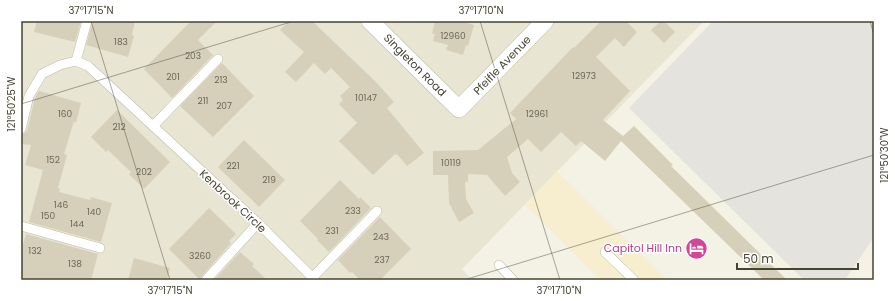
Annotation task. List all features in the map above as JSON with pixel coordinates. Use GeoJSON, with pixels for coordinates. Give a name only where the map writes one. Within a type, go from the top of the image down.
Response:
{"type":"FeatureCollection","features":[{"type":"Feature","properties":{"kind":"street","name":"Singleton Road"},"geometry":{"type":"LineString","coordinates":[[370,21],[459,109]]}},
{"type":"Feature","properties":{"kind":"street","name":"Pfeifle Avenue"},"geometry":{"type":"LineString","coordinates":[[459,109],[545,21]]}},
{"type":"Feature","properties":{"kind":"lane"},"geometry":{"type":"LineString","coordinates":[[21,129],[29,96],[42,74],[60,65],[76,61],[87,21]]}},
{"type":"Feature","properties":{"kind":"lane"},"geometry":{"type":"LineString","coordinates":[[153,126],[218,59]]}},
{"type":"Feature","properties":{"kind":"lane","name":"Kenbrook Circle"},"geometry":{"type":"LineString","coordinates":[[76,61],[88,66],[258,223],[314,278],[376,211]]}},
{"type":"Feature","properties":{"kind":"lane"},"geometry":{"type":"LineString","coordinates":[[206,280],[258,223]]}},
{"type":"Feature","properties":{"kind":"lane"},"geometry":{"type":"LineString","coordinates":[[21,226],[100,248]]}},
{"type":"Feature","properties":{"kind":"lane"},"geometry":{"type":"LineString","coordinates":[[605,252],[634,280]]}},
{"type":"Feature","properties":{"kind":"lane"},"geometry":{"type":"LineString","coordinates":[[499,266],[513,280]]}},
{"type":"Feature","properties":{"kind":"shaded area"},"geometry":{"type":"Polygon","coordinates":[[[21,21],[704,21],[462,269],[472,280],[21,280],[21,21]]]}},
{"type":"Feature","properties":{"kind":"shaded area"},"geometry":{"type":"Polygon","coordinates":[[[713,21],[874,21],[874,237],[845,280],[804,280],[629,108],[713,21]]]}},
{"type":"Feature","properties":{"kind":"shaded area"},"geometry":{"type":"Polygon","coordinates":[[[557,171],[667,280],[601,280],[525,205],[557,171]]]}},
{"type":"Feature","properties":{"kind":"building"},"geometry":{"type":"Polygon","coordinates":[[[37,21],[81,21],[75,42],[34,32],[37,21]]]}},
{"type":"Feature","properties":{"kind":"building"},"geometry":{"type":"Polygon","coordinates":[[[93,21],[135,21],[132,35],[134,36],[128,57],[86,45],[93,21]]]}},
{"type":"Feature","properties":{"kind":"building"},"geometry":{"type":"Polygon","coordinates":[[[191,21],[217,21],[198,40],[213,55],[172,98],[144,69],[191,21]]]}},
{"type":"Feature","properties":{"kind":"building"},"geometry":{"type":"Polygon","coordinates":[[[289,21],[312,21],[375,81],[394,102],[387,108],[424,153],[407,166],[397,154],[395,154],[373,175],[339,141],[357,123],[339,104],[343,100],[340,96],[350,87],[331,68],[325,74],[314,63],[296,82],[285,72],[304,52],[280,30],[289,21]]]}},
{"type":"Feature","properties":{"kind":"building"},"geometry":{"type":"Polygon","coordinates":[[[435,21],[461,21],[474,25],[468,46],[466,45],[463,55],[446,50],[448,45],[433,41],[435,34],[432,34],[435,21]]]}},
{"type":"Feature","properties":{"kind":"building"},"geometry":{"type":"Polygon","coordinates":[[[601,21],[626,21],[637,32],[624,47],[615,38],[596,57],[630,91],[603,120],[623,136],[634,126],[673,165],[671,166],[787,280],[764,280],[621,141],[605,161],[581,141],[576,146],[561,132],[541,152],[528,139],[507,157],[512,173],[520,182],[505,196],[487,175],[468,174],[468,182],[465,182],[466,199],[474,213],[459,222],[449,203],[448,175],[433,175],[433,151],[478,150],[516,119],[510,113],[573,47],[574,48],[601,21]]]}},
{"type":"Feature","properties":{"kind":"building"},"geometry":{"type":"Polygon","coordinates":[[[661,21],[664,21],[675,32],[664,43],[651,30],[661,21]]]}},
{"type":"Feature","properties":{"kind":"building"},"geometry":{"type":"Polygon","coordinates":[[[222,63],[254,96],[213,137],[180,106],[222,63]]]}},
{"type":"Feature","properties":{"kind":"building"},"geometry":{"type":"Polygon","coordinates":[[[39,91],[81,103],[76,123],[74,121],[64,154],[67,155],[58,188],[60,189],[59,192],[90,200],[91,197],[112,203],[101,242],[29,222],[43,170],[25,165],[31,145],[21,144],[21,135],[27,131],[35,98],[39,91]]]}},
{"type":"Feature","properties":{"kind":"building"},"geometry":{"type":"Polygon","coordinates":[[[117,110],[170,162],[144,189],[129,174],[131,172],[108,150],[106,152],[91,137],[117,110]]]}},
{"type":"Feature","properties":{"kind":"building"},"geometry":{"type":"Polygon","coordinates":[[[244,140],[285,180],[259,207],[218,167],[244,140]]]}},
{"type":"Feature","properties":{"kind":"building"},"geometry":{"type":"Polygon","coordinates":[[[340,180],[359,199],[360,197],[371,208],[329,252],[300,221],[340,180]]]}},
{"type":"Feature","properties":{"kind":"building"},"geometry":{"type":"Polygon","coordinates":[[[209,208],[236,234],[229,241],[231,243],[200,280],[169,249],[209,208]]]}},
{"type":"Feature","properties":{"kind":"building"},"geometry":{"type":"Polygon","coordinates":[[[380,217],[411,249],[380,280],[360,280],[352,272],[350,273],[338,260],[380,217]]]}},
{"type":"Feature","properties":{"kind":"building"},"geometry":{"type":"Polygon","coordinates":[[[26,234],[98,254],[91,280],[21,280],[21,251],[26,234]]]}},
{"type":"Feature","properties":{"kind":"building"},"geometry":{"type":"Polygon","coordinates":[[[240,252],[254,264],[252,266],[267,280],[214,280],[240,252]]]}},
{"type":"Feature","properties":{"kind":"building"},"geometry":{"type":"Polygon","coordinates":[[[134,258],[170,268],[167,280],[128,280],[134,258]]]}},
{"type":"Feature","properties":{"kind":"place","name":"Capitol Hill Inn"},"geometry":{"type":"Point","coordinates":[697,248]}}]}
